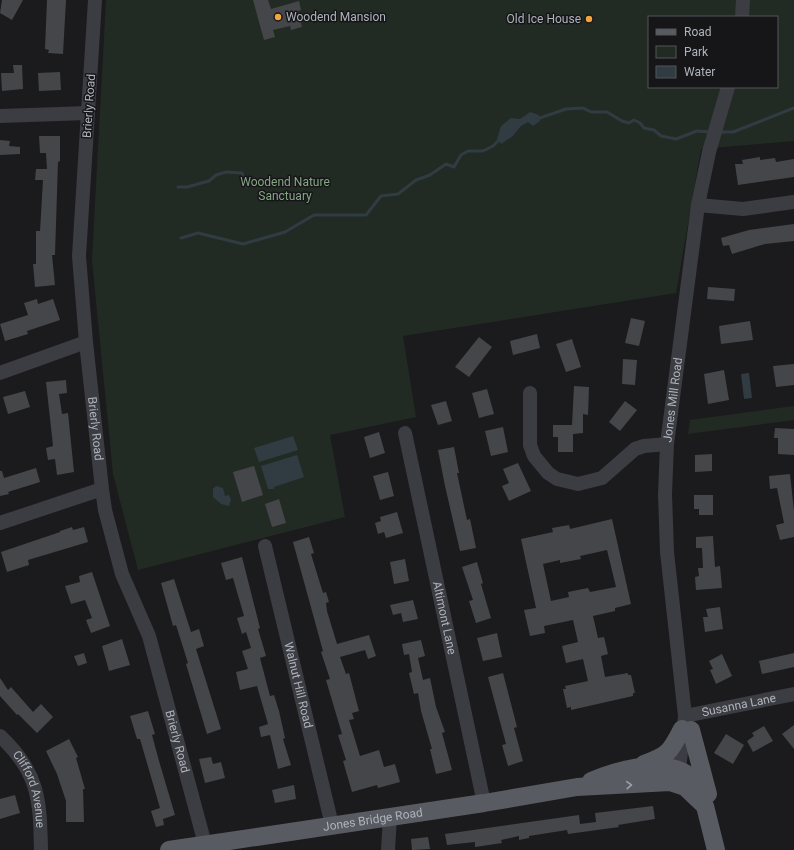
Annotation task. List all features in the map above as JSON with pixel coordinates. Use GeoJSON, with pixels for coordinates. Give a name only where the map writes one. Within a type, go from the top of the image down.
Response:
{"type":"FeatureCollection","features":[{"type":"Feature","properties":{"kind":"main road"},"geometry":{"type":"LineString","coordinates":[[627,770],[663,757],[670,752],[686,725]]}},
{"type":"Feature","properties":{"kind":"main road"},"geometry":{"type":"LineString","coordinates":[[686,725],[722,838],[720,850]]}},
{"type":"Feature","properties":{"kind":"main road","name":"Jones Bridge Road"},"geometry":{"type":"LineString","coordinates":[[576,787],[627,770],[664,767],[682,775]]}},
{"type":"Feature","properties":{"kind":"main road","name":"Jones Bridge Road"},"geometry":{"type":"LineString","coordinates":[[169,850],[484,803],[576,787],[670,782],[682,775]]}},
{"type":"Feature","properties":{"kind":"main road"},"geometry":{"type":"LineString","coordinates":[[682,775],[699,785],[710,801]]}},
{"type":"Feature","properties":{"kind":"main road"},"geometry":{"type":"LineString","coordinates":[[682,775],[686,787],[695,794],[705,806],[716,850]]}},
{"type":"Feature","properties":{"kind":"street","name":"Brierly Road"},"geometry":{"type":"LineString","coordinates":[[95,0],[80,256],[86,342],[102,489],[105,510],[122,574],[149,636],[205,844]]}},
{"type":"Feature","properties":{"kind":"street"},"geometry":{"type":"LineString","coordinates":[[742,16],[743,0]]}},
{"type":"Feature","properties":{"kind":"street","name":"Jones Mill Road"},"geometry":{"type":"LineString","coordinates":[[682,775],[692,761],[686,725],[668,552],[665,494],[667,444],[698,205],[708,152],[728,88]]}},
{"type":"Feature","properties":{"kind":"street"},"geometry":{"type":"LineString","coordinates":[[0,116],[88,113]]}},
{"type":"Feature","properties":{"kind":"street"},"geometry":{"type":"LineString","coordinates":[[698,205],[743,210],[794,202]]}},
{"type":"Feature","properties":{"kind":"street"},"geometry":{"type":"LineString","coordinates":[[0,373],[86,342]]}},
{"type":"Feature","properties":{"kind":"street"},"geometry":{"type":"LineString","coordinates":[[530,393],[530,445],[539,462],[548,473],[557,479],[578,484],[602,478],[635,450],[644,446],[667,444]]}},
{"type":"Feature","properties":{"kind":"street","name":"Altimont Lane"},"geometry":{"type":"LineString","coordinates":[[405,434],[484,803]]}},
{"type":"Feature","properties":{"kind":"street"},"geometry":{"type":"LineString","coordinates":[[0,523],[102,489]]}},
{"type":"Feature","properties":{"kind":"street","name":"Walnut Hill Road"},"geometry":{"type":"LineString","coordinates":[[265,546],[332,825]]}},
{"type":"Feature","properties":{"kind":"street","name":"Susanna Lane"},"geometry":{"type":"LineString","coordinates":[[686,725],[794,694]]}},
{"type":"Feature","properties":{"kind":"street","name":"Clifford Avenue"},"geometry":{"type":"LineString","coordinates":[[0,736],[16,751],[30,773],[40,809],[41,850]]}},
{"type":"Feature","properties":{"kind":"street"},"geometry":{"type":"LineString","coordinates":[[388,850],[390,816]]}},
{"type":"Feature","properties":{"kind":"green space","name":"Woodend Nature Sanctuary"},"geometry":{"type":"Polygon","coordinates":[[[106,0],[794,0],[794,141],[701,149],[676,293],[403,336],[416,417],[330,435],[345,517],[138,570],[113,474],[92,260],[106,0]]]}},
{"type":"Feature","properties":{"kind":"green space"},"geometry":{"type":"Polygon","coordinates":[[[794,406],[794,420],[688,434],[690,420],[794,406]]]}},
{"type":"Feature","properties":{"kind":"water"},"geometry":{"type":"Polygon","coordinates":[[[530,112],[539,115],[540,121],[533,126],[528,122],[521,126],[513,136],[501,144],[497,139],[501,126],[511,118],[520,119],[530,112]]]}},
{"type":"Feature","properties":{"kind":"water"},"geometry":{"type":"Polygon","coordinates":[[[749,373],[752,398],[744,399],[741,374],[749,373]]]}},
{"type":"Feature","properties":{"kind":"water"},"geometry":{"type":"Polygon","coordinates":[[[293,436],[298,450],[259,462],[254,448],[293,436]]]}},
{"type":"Feature","properties":{"kind":"water"},"geometry":{"type":"Polygon","coordinates":[[[297,455],[304,477],[274,487],[274,489],[268,489],[261,466],[297,455]]]}},
{"type":"Feature","properties":{"kind":"water"},"geometry":{"type":"Polygon","coordinates":[[[216,486],[223,488],[225,496],[229,495],[231,500],[229,506],[221,504],[213,497],[213,489],[216,486]]]}},
{"type":"Feature","properties":{"kind":"building"},"geometry":{"type":"Polygon","coordinates":[[[2,0],[23,0],[12,20],[0,13],[2,0]]]}},
{"type":"Feature","properties":{"kind":"building"},"geometry":{"type":"Polygon","coordinates":[[[47,0],[66,0],[63,54],[48,53],[49,50],[45,49],[47,0]]]}},
{"type":"Feature","properties":{"kind":"building","name":"Woodend Mansion"},"geometry":{"type":"Polygon","coordinates":[[[253,0],[268,0],[271,9],[299,1],[301,10],[298,11],[302,27],[291,30],[290,26],[273,30],[275,37],[264,40],[253,0]]]}},
{"type":"Feature","properties":{"kind":"building"},"geometry":{"type":"Polygon","coordinates":[[[13,65],[22,65],[23,89],[2,91],[1,73],[14,73],[13,65]]]}},
{"type":"Feature","properties":{"kind":"building"},"geometry":{"type":"Polygon","coordinates":[[[60,72],[61,90],[39,91],[38,73],[60,72]]]}},
{"type":"Feature","properties":{"kind":"building"},"geometry":{"type":"Polygon","coordinates":[[[39,136],[60,136],[60,161],[58,162],[55,255],[52,255],[55,285],[35,287],[33,264],[36,264],[36,231],[40,231],[43,180],[35,180],[36,169],[47,169],[46,153],[40,153],[39,136]]]}},
{"type":"Feature","properties":{"kind":"building"},"geometry":{"type":"Polygon","coordinates":[[[0,140],[10,141],[9,146],[20,147],[20,154],[0,155],[0,140]]]}},
{"type":"Feature","properties":{"kind":"building"},"geometry":{"type":"Polygon","coordinates":[[[760,157],[760,160],[775,158],[776,162],[794,159],[794,177],[738,185],[735,164],[743,164],[742,160],[760,157]]]}},
{"type":"Feature","properties":{"kind":"building"},"geometry":{"type":"Polygon","coordinates":[[[794,224],[794,241],[765,244],[732,254],[729,245],[723,246],[721,238],[749,230],[794,224]]]}},
{"type":"Feature","properties":{"kind":"building"},"geometry":{"type":"Polygon","coordinates":[[[708,287],[735,289],[734,301],[707,299],[708,287]]]}},
{"type":"Feature","properties":{"kind":"building"},"geometry":{"type":"Polygon","coordinates":[[[37,299],[38,304],[53,299],[60,320],[27,331],[28,334],[5,341],[0,324],[28,315],[24,303],[37,299]]]}},
{"type":"Feature","properties":{"kind":"building"},"geometry":{"type":"Polygon","coordinates":[[[631,318],[645,321],[639,346],[625,343],[631,318]]]}},
{"type":"Feature","properties":{"kind":"building"},"geometry":{"type":"Polygon","coordinates":[[[750,321],[753,340],[721,344],[719,326],[750,321]]]}},
{"type":"Feature","properties":{"kind":"building"},"geometry":{"type":"Polygon","coordinates":[[[537,334],[540,348],[513,355],[510,341],[537,334]]]}},
{"type":"Feature","properties":{"kind":"building"},"geometry":{"type":"Polygon","coordinates":[[[479,337],[492,347],[469,377],[455,367],[479,337]]]}},
{"type":"Feature","properties":{"kind":"building"},"geometry":{"type":"Polygon","coordinates":[[[572,339],[581,367],[566,372],[556,344],[572,339]]]}},
{"type":"Feature","properties":{"kind":"building"},"geometry":{"type":"Polygon","coordinates":[[[623,359],[637,360],[635,385],[622,384],[623,359]]]}},
{"type":"Feature","properties":{"kind":"building"},"geometry":{"type":"Polygon","coordinates":[[[794,364],[794,385],[776,387],[773,366],[794,364]]]}},
{"type":"Feature","properties":{"kind":"building"},"geometry":{"type":"Polygon","coordinates":[[[724,370],[729,400],[708,404],[704,374],[724,370]]]}},
{"type":"Feature","properties":{"kind":"building"},"geometry":{"type":"Polygon","coordinates":[[[66,380],[67,393],[59,394],[62,414],[68,413],[74,472],[57,475],[55,459],[48,460],[46,448],[53,446],[46,382],[66,380]]]}},
{"type":"Feature","properties":{"kind":"building"},"geometry":{"type":"Polygon","coordinates":[[[574,386],[589,387],[588,415],[583,414],[583,433],[573,434],[573,452],[558,452],[558,437],[553,437],[553,425],[572,425],[574,386]]]}},
{"type":"Feature","properties":{"kind":"building"},"geometry":{"type":"Polygon","coordinates":[[[487,389],[494,414],[479,418],[472,393],[487,389]]]}},
{"type":"Feature","properties":{"kind":"building"},"geometry":{"type":"Polygon","coordinates":[[[25,391],[30,407],[8,414],[3,397],[25,391]]]}},
{"type":"Feature","properties":{"kind":"building"},"geometry":{"type":"Polygon","coordinates":[[[446,401],[452,421],[438,425],[431,405],[446,401]]]}},
{"type":"Feature","properties":{"kind":"building"},"geometry":{"type":"Polygon","coordinates":[[[625,401],[637,410],[620,431],[609,422],[625,401]]]}},
{"type":"Feature","properties":{"kind":"building"},"geometry":{"type":"Polygon","coordinates":[[[503,427],[508,452],[491,456],[485,431],[503,427]]]}},
{"type":"Feature","properties":{"kind":"building"},"geometry":{"type":"Polygon","coordinates":[[[775,428],[794,429],[794,455],[778,454],[778,438],[774,438],[775,428]]]}},
{"type":"Feature","properties":{"kind":"building"},"geometry":{"type":"Polygon","coordinates":[[[379,432],[385,453],[370,458],[364,437],[379,432]]]}},
{"type":"Feature","properties":{"kind":"building"},"geometry":{"type":"Polygon","coordinates":[[[454,447],[459,473],[457,473],[467,520],[470,519],[476,548],[460,551],[438,450],[454,447]]]}},
{"type":"Feature","properties":{"kind":"building"},"geometry":{"type":"Polygon","coordinates":[[[712,454],[712,471],[695,472],[695,455],[712,454]]]}},
{"type":"Feature","properties":{"kind":"building"},"geometry":{"type":"Polygon","coordinates":[[[518,463],[531,491],[509,501],[502,486],[509,483],[503,469],[518,463]]]}},
{"type":"Feature","properties":{"kind":"building"},"geometry":{"type":"Polygon","coordinates":[[[254,466],[263,495],[242,502],[233,472],[254,466]]]}},
{"type":"Feature","properties":{"kind":"building"},"geometry":{"type":"Polygon","coordinates":[[[36,468],[40,482],[0,496],[0,471],[2,471],[4,478],[36,468]]]}},
{"type":"Feature","properties":{"kind":"building"},"geometry":{"type":"Polygon","coordinates":[[[388,472],[394,496],[380,500],[373,476],[388,472]]]}},
{"type":"Feature","properties":{"kind":"building"},"geometry":{"type":"Polygon","coordinates":[[[790,474],[794,511],[794,537],[780,540],[776,525],[784,523],[777,488],[770,489],[769,476],[790,474]]]}},
{"type":"Feature","properties":{"kind":"building"},"geometry":{"type":"Polygon","coordinates":[[[694,495],[713,495],[713,515],[699,515],[699,509],[694,509],[694,495]]]}},
{"type":"Feature","properties":{"kind":"building"},"geometry":{"type":"Polygon","coordinates":[[[279,499],[286,523],[272,527],[265,504],[279,499]]]}},
{"type":"Feature","properties":{"kind":"building"},"geometry":{"type":"Polygon","coordinates":[[[397,512],[403,533],[386,538],[384,532],[378,534],[375,523],[381,521],[380,517],[397,512]]]}},
{"type":"Feature","properties":{"kind":"building"},"geometry":{"type":"Polygon","coordinates":[[[612,519],[631,604],[615,608],[615,611],[593,616],[598,638],[604,637],[608,654],[601,656],[605,677],[628,673],[628,675],[631,675],[635,693],[633,693],[633,696],[571,710],[571,707],[567,708],[563,689],[566,689],[565,686],[588,681],[583,659],[566,663],[562,646],[578,642],[573,620],[544,626],[545,633],[530,636],[524,610],[536,608],[521,539],[553,532],[552,528],[569,525],[570,529],[612,519]],[[607,550],[580,556],[581,559],[560,563],[560,560],[543,564],[551,601],[569,597],[568,592],[588,588],[590,592],[616,587],[607,550]]]}},
{"type":"Feature","properties":{"kind":"building"},"geometry":{"type":"Polygon","coordinates":[[[72,527],[73,530],[84,527],[88,542],[28,560],[29,565],[7,572],[1,552],[72,527]]]}},
{"type":"Feature","properties":{"kind":"building"},"geometry":{"type":"Polygon","coordinates":[[[713,536],[715,567],[720,566],[722,588],[696,590],[695,577],[699,576],[698,568],[703,568],[702,548],[696,548],[696,537],[713,536]]]}},
{"type":"Feature","properties":{"kind":"building"},"geometry":{"type":"Polygon","coordinates":[[[309,537],[314,553],[311,554],[323,593],[326,592],[329,602],[326,603],[327,611],[337,644],[369,635],[376,656],[368,659],[365,650],[340,657],[346,674],[349,673],[359,711],[352,713],[354,719],[349,720],[360,756],[379,750],[384,767],[395,764],[400,782],[378,788],[377,785],[352,792],[343,761],[346,760],[338,735],[342,734],[326,680],[330,679],[321,652],[323,651],[293,542],[309,537]]]}},
{"type":"Feature","properties":{"kind":"building"},"geometry":{"type":"Polygon","coordinates":[[[242,557],[260,628],[258,629],[266,656],[260,658],[270,696],[274,695],[279,711],[285,738],[283,739],[291,765],[278,769],[270,735],[261,737],[259,727],[268,724],[257,686],[240,690],[236,672],[248,669],[242,651],[251,648],[246,632],[242,634],[237,618],[244,616],[233,578],[226,580],[221,563],[242,557]]]}},
{"type":"Feature","properties":{"kind":"building"},"geometry":{"type":"Polygon","coordinates":[[[405,559],[409,581],[394,584],[390,562],[405,559]]]}},
{"type":"Feature","properties":{"kind":"building"},"geometry":{"type":"Polygon","coordinates":[[[477,562],[483,583],[481,584],[491,618],[476,623],[469,601],[473,600],[462,567],[477,562]]]}},
{"type":"Feature","properties":{"kind":"building"},"geometry":{"type":"Polygon","coordinates":[[[92,572],[110,626],[91,633],[86,620],[92,618],[85,600],[71,604],[65,586],[80,582],[79,576],[92,572]]]}},
{"type":"Feature","properties":{"kind":"building"},"geometry":{"type":"Polygon","coordinates":[[[174,579],[191,632],[199,629],[204,646],[196,649],[221,729],[207,734],[186,664],[188,663],[176,625],[173,626],[161,583],[174,579]]]}},
{"type":"Feature","properties":{"kind":"building"},"geometry":{"type":"Polygon","coordinates":[[[413,600],[418,619],[403,622],[401,613],[393,615],[390,605],[413,600]]]}},
{"type":"Feature","properties":{"kind":"building"},"geometry":{"type":"Polygon","coordinates":[[[720,607],[723,629],[705,632],[703,617],[708,617],[706,609],[720,607]]]}},
{"type":"Feature","properties":{"kind":"building"},"geometry":{"type":"Polygon","coordinates":[[[497,633],[502,657],[483,661],[477,638],[497,633]]]}},
{"type":"Feature","properties":{"kind":"building"},"geometry":{"type":"Polygon","coordinates":[[[122,639],[130,665],[109,671],[102,646],[122,639]]]}},
{"type":"Feature","properties":{"kind":"building"},"geometry":{"type":"Polygon","coordinates":[[[421,640],[425,656],[418,658],[423,680],[430,678],[436,707],[445,732],[442,733],[452,770],[436,774],[430,749],[432,749],[421,711],[418,693],[414,694],[409,673],[412,672],[409,654],[404,655],[402,644],[421,640]]]}},
{"type":"Feature","properties":{"kind":"building"},"geometry":{"type":"Polygon","coordinates":[[[84,653],[87,663],[78,666],[74,656],[84,653]]]}},
{"type":"Feature","properties":{"kind":"building"},"geometry":{"type":"Polygon","coordinates":[[[794,653],[794,667],[762,674],[759,661],[794,653]]]}},
{"type":"Feature","properties":{"kind":"building"},"geometry":{"type":"Polygon","coordinates":[[[722,654],[732,676],[716,684],[710,670],[713,669],[709,661],[722,654]]]}},
{"type":"Feature","properties":{"kind":"building"},"geometry":{"type":"Polygon","coordinates":[[[503,673],[517,727],[514,728],[523,761],[508,766],[502,745],[506,744],[488,677],[503,673]]]}},
{"type":"Feature","properties":{"kind":"building"},"geometry":{"type":"Polygon","coordinates":[[[0,678],[8,690],[11,687],[33,712],[41,704],[53,717],[37,733],[18,714],[17,715],[0,696],[0,678]]]}},
{"type":"Feature","properties":{"kind":"building"},"geometry":{"type":"Polygon","coordinates":[[[148,711],[155,734],[152,735],[175,815],[163,819],[164,825],[156,827],[151,811],[160,808],[140,739],[137,739],[130,716],[148,711]]]}},
{"type":"Feature","properties":{"kind":"building"},"geometry":{"type":"Polygon","coordinates":[[[794,725],[794,749],[782,734],[794,725]]]}},
{"type":"Feature","properties":{"kind":"building"},"geometry":{"type":"Polygon","coordinates":[[[764,726],[773,741],[753,752],[747,741],[754,736],[752,733],[764,726]]]}},
{"type":"Feature","properties":{"kind":"building"},"geometry":{"type":"Polygon","coordinates":[[[726,734],[744,745],[733,764],[714,753],[726,734]]]}},
{"type":"Feature","properties":{"kind":"building"},"geometry":{"type":"Polygon","coordinates":[[[69,739],[78,757],[76,758],[85,789],[83,789],[84,822],[66,822],[66,801],[57,774],[46,751],[69,739]]]}},
{"type":"Feature","properties":{"kind":"building"},"geometry":{"type":"Polygon","coordinates":[[[211,757],[213,764],[221,762],[225,778],[205,783],[199,759],[211,757]]]}},
{"type":"Feature","properties":{"kind":"building"},"geometry":{"type":"Polygon","coordinates":[[[294,785],[296,799],[275,803],[272,790],[294,785]]]}},
{"type":"Feature","properties":{"kind":"building"},"geometry":{"type":"Polygon","coordinates":[[[15,795],[20,813],[0,819],[0,799],[15,795]]]}},
{"type":"Feature","properties":{"kind":"building"},"geometry":{"type":"Polygon","coordinates":[[[653,806],[655,819],[618,825],[619,827],[568,834],[567,830],[529,836],[529,838],[519,840],[519,836],[501,840],[502,843],[475,847],[475,842],[447,845],[445,834],[579,815],[580,824],[596,822],[595,813],[653,806]]]}},
{"type":"Feature","properties":{"kind":"building"},"geometry":{"type":"Polygon","coordinates":[[[428,837],[430,849],[412,850],[411,839],[428,837]]]}},
{"type":"Feature","properties":{"kind":"waterway"},"geometry":{"type":"LineString","coordinates":[[537,119],[566,109],[583,108],[591,112],[607,112],[622,121],[629,123],[634,120],[640,123],[644,128],[654,130],[661,136],[676,139],[697,131],[711,132]]}},
{"type":"Feature","properties":{"kind":"waterway"},"geometry":{"type":"LineString","coordinates":[[719,132],[733,132],[794,108]]}},
{"type":"Feature","properties":{"kind":"waterway"},"geometry":{"type":"LineString","coordinates":[[181,238],[198,233],[243,244],[285,232],[314,215],[366,215],[381,196],[398,194],[416,180],[430,175],[446,164],[454,167],[461,155],[468,151],[483,151],[493,146],[501,138]]}},
{"type":"Feature","properties":{"kind":"waterway"},"geometry":{"type":"LineString","coordinates":[[178,187],[187,187],[209,181],[216,175],[226,172],[242,173],[247,187]]}},
{"type":"Feature","properties":{"kind":"place","name":"Woodend Mansion"},"geometry":{"type":"Point","coordinates":[278,17]}},
{"type":"Feature","properties":{"kind":"place","name":"Old Ice House"},"geometry":{"type":"Point","coordinates":[589,19]}}]}
